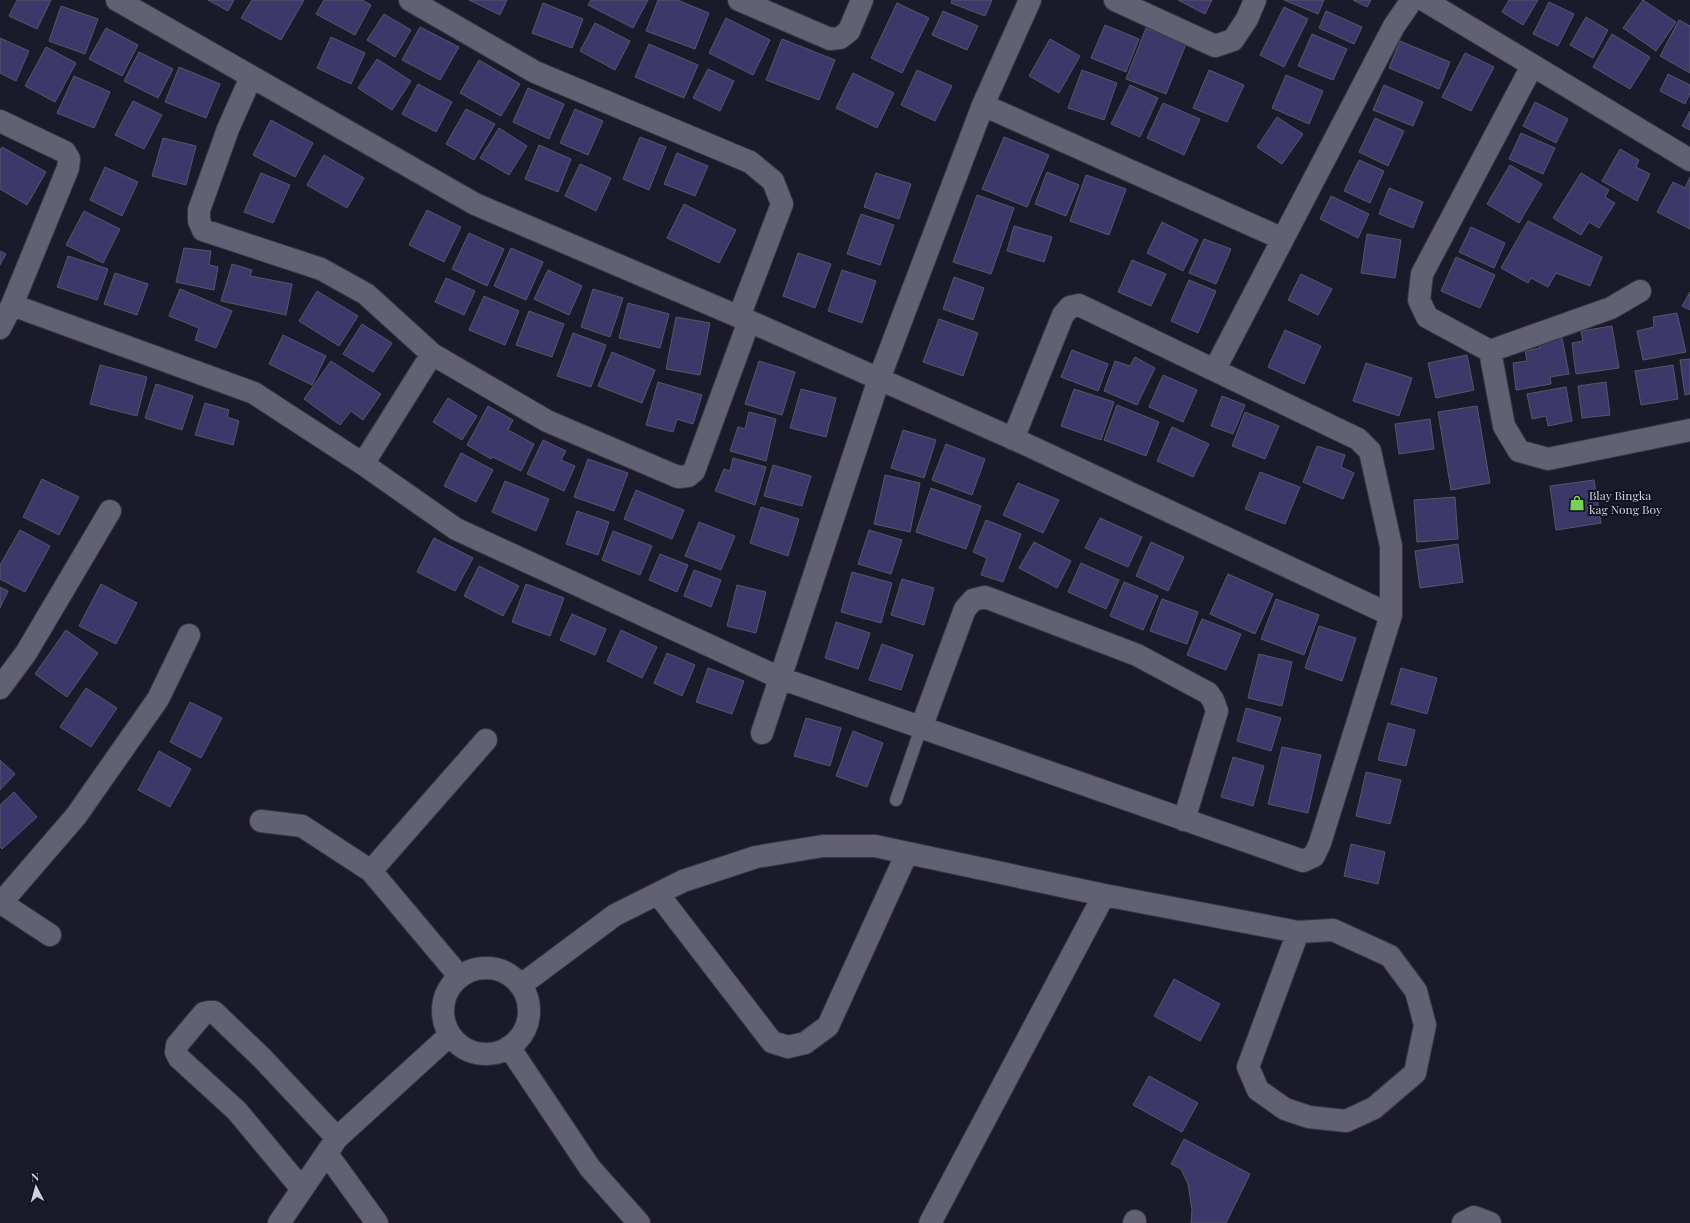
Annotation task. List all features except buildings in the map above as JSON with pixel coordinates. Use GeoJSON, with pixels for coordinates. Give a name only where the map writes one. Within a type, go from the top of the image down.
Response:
{"type":"FeatureCollection","features":[{"type":"Feature","properties":{"kind":"street"},"geometry":{"type":"LineString","coordinates":[[117,0],[475,204],[744,319],[1013,439],[1391,615]]}},
{"type":"Feature","properties":{"kind":"street"},"geometry":{"type":"LineString","coordinates":[[252,77],[228,129],[199,210],[199,221],[203,230],[321,269],[366,294],[432,354],[547,421],[678,477],[688,476],[694,471],[782,204],[773,181],[750,162],[535,72],[410,0]]}},
{"type":"Feature","properties":{"kind":"street"},"geometry":{"type":"LineString","coordinates":[[739,0],[830,40],[840,38],[849,31],[862,0]]}},
{"type":"Feature","properties":{"kind":"street"},"geometry":{"type":"LineString","coordinates":[[762,733],[879,379],[983,105],[1030,0]]}},
{"type":"Feature","properties":{"kind":"street"},"geometry":{"type":"LineString","coordinates":[[1115,0],[1216,46],[1233,40],[1246,19],[1255,0]]}},
{"type":"Feature","properties":{"kind":"street"},"geometry":{"type":"LineString","coordinates":[[1215,369],[1394,26],[1412,0]]}},
{"type":"Feature","properties":{"kind":"street"},"geometry":{"type":"LineString","coordinates":[[1424,0],[1690,160]]}},
{"type":"Feature","properties":{"kind":"street"},"geometry":{"type":"LineString","coordinates":[[1532,66],[1422,274],[1419,300],[1427,317],[1490,351],[1611,308],[1640,291]]}},
{"type":"Feature","properties":{"kind":"street"},"geometry":{"type":"LineString","coordinates":[[983,105],[1283,239]]}},
{"type":"Feature","properties":{"kind":"street"},"geometry":{"type":"LineString","coordinates":[[0,121],[65,152],[69,159],[68,168],[12,305],[0,328]]}},
{"type":"Feature","properties":{"kind":"street"},"geometry":{"type":"LineString","coordinates":[[12,305],[254,393],[363,464],[456,528],[780,678],[1303,861],[1314,856],[1320,842],[1391,615],[1391,546],[1370,451],[1358,439],[1079,305],[1070,307],[1063,315],[1013,439]]}},
{"type":"Feature","properties":{"kind":"street"},"geometry":{"type":"LineString","coordinates":[[1490,351],[1504,426],[1519,451],[1548,459],[1690,430]]}},
{"type":"Feature","properties":{"kind":"street"},"geometry":{"type":"LineString","coordinates":[[363,464],[432,354]]}},
{"type":"Feature","properties":{"kind":"street"},"geometry":{"type":"LineString","coordinates":[[0,688],[26,653],[110,511]]}},
{"type":"Feature","properties":{"kind":"street"},"geometry":{"type":"LineString","coordinates":[[921,728],[964,609],[973,600],[985,597],[1137,655],[1208,693],[1213,700],[1217,711],[1184,820]]}},
{"type":"Feature","properties":{"kind":"street"},"geometry":{"type":"LineString","coordinates":[[50,935],[1,902],[86,803],[158,699],[188,635]]}},
{"type":"Feature","properties":{"kind":"street"},"geometry":{"type":"LineString","coordinates":[[371,871],[486,740]]}},
{"type":"Feature","properties":{"kind":"street"},"geometry":{"type":"LineString","coordinates":[[261,821],[302,826],[371,871],[460,977]]}},
{"type":"Feature","properties":{"kind":"street"},"geometry":{"type":"LineString","coordinates":[[521,985],[615,915],[684,882],[756,856],[823,846],[875,846],[1104,895],[1298,932],[1333,930],[1390,956],[1416,991],[1425,1025],[1415,1073],[1374,1108],[1346,1121],[1309,1117],[1285,1109],[1258,1090],[1248,1067],[1298,932]]}},
{"type":"Feature","properties":{"kind":"street"},"geometry":{"type":"LineString","coordinates":[[658,894],[772,1042],[788,1047],[805,1043],[828,1026],[907,853]]}},
{"type":"Feature","properties":{"kind":"street"},"geometry":{"type":"LineString","coordinates":[[930,1223],[1104,895]]}},
{"type":"Feature","properties":{"kind":"street"},"geometry":{"type":"LineString","coordinates":[[485,968],[498,969],[511,975],[521,985],[527,997],[529,1012],[526,1025],[520,1038],[509,1047],[497,1052],[484,1054],[471,1051],[459,1044],[450,1035],[444,1023],[443,1010],[445,998],[451,986],[460,977],[471,970],[485,968]]}},
{"type":"Feature","properties":{"kind":"street"},"geometry":{"type":"LineString","coordinates":[[302,1189],[237,1111],[179,1058],[176,1052],[177,1045],[204,1013],[214,1012],[262,1058],[332,1146],[377,1223]]}},
{"type":"Feature","properties":{"kind":"street"},"geometry":{"type":"LineString","coordinates":[[278,1223],[332,1146],[450,1035]]}},
{"type":"Feature","properties":{"kind":"street"},"geometry":{"type":"LineString","coordinates":[[509,1047],[590,1168],[639,1223]]}},
{"type":"Feature","properties":{"kind":"street"},"geometry":{"type":"LineString","coordinates":[[1463,1223],[1474,1217],[1490,1223]]}},
{"type":"Feature","properties":{"kind":"lane"},"geometry":{"type":"LineString","coordinates":[[896,800],[921,728]]}},
{"type":"Feature","properties":{"kind":"place","name":"Blay Bingka kag Nong Boy"},"geometry":{"type":"Point","coordinates":[1577,503]}}]}
